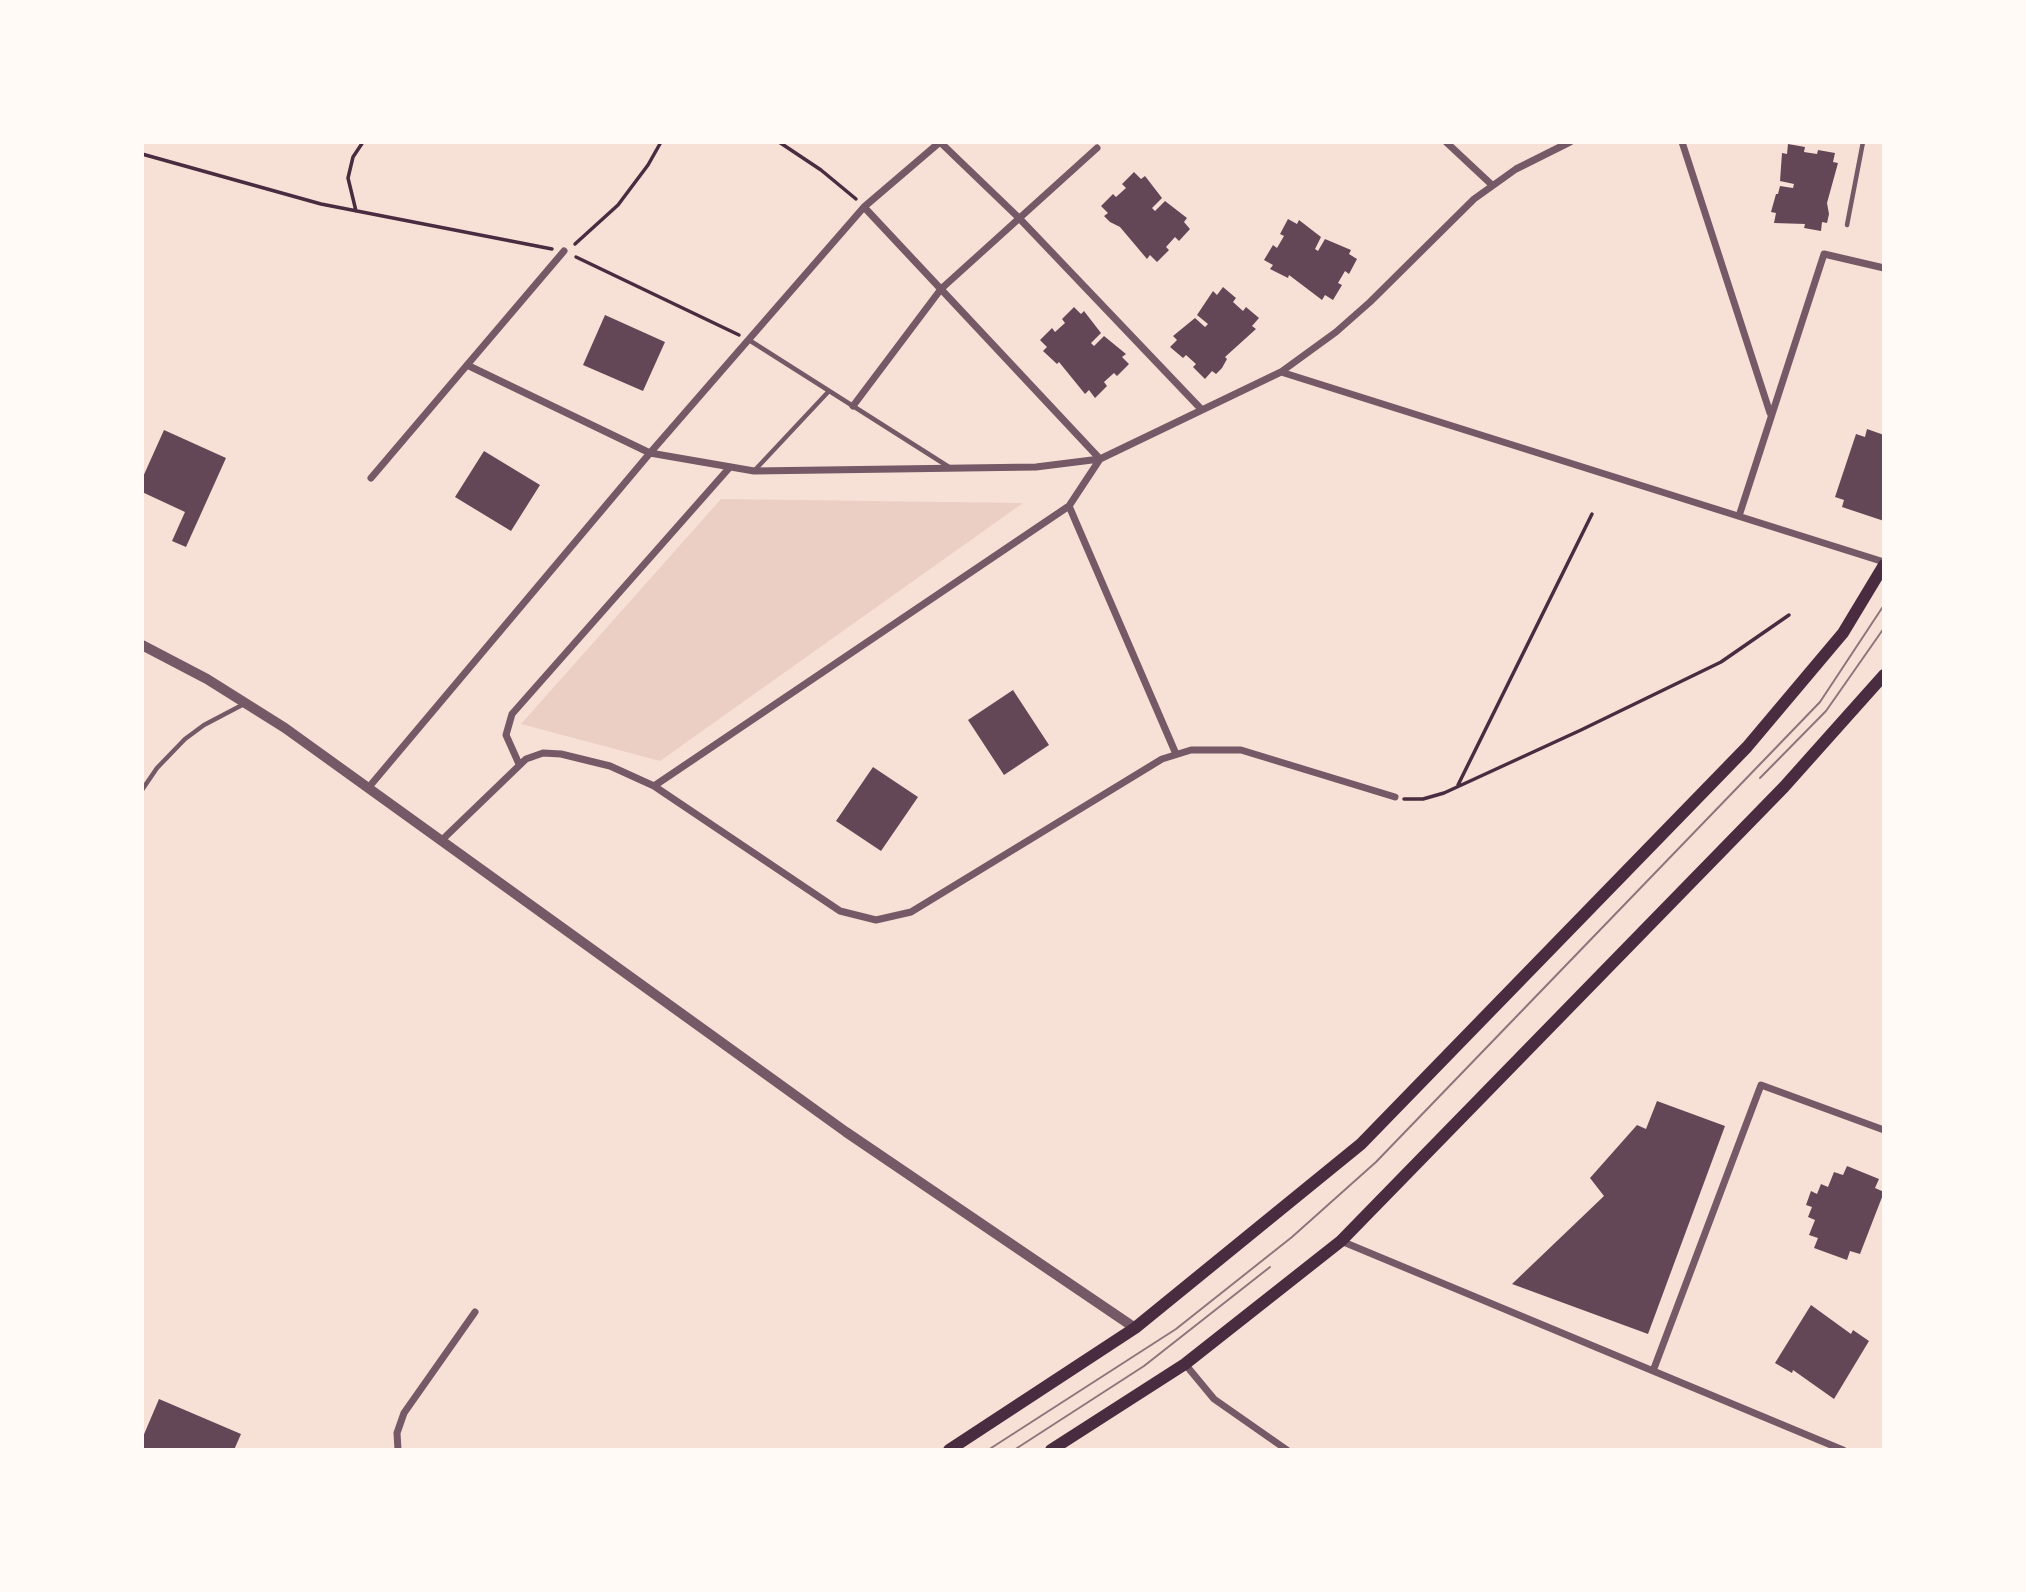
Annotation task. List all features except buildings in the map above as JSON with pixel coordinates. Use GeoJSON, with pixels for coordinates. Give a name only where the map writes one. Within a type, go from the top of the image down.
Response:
{"type":"FeatureCollection","features":[{"type":"Feature","properties":{"kind":"main road"},"geometry":{"type":"LineString","coordinates":[[949,1450],[1135,1328],[1361,1144],[1747,747],[1843,633],[1884,564]]}},
{"type":"Feature","properties":{"kind":"main road"},"geometry":{"type":"LineString","coordinates":[[1051,1450],[1185,1364],[1341,1241],[1765,807],[1884,675]]}},
{"type":"Feature","properties":{"kind":"street"},"geometry":{"type":"LineString","coordinates":[[369,787],[650,453],[864,207],[940,142],[1019,218],[1202,410]]}},
{"type":"Feature","properties":{"kind":"street"},"geometry":{"type":"LineString","coordinates":[[1446,142],[1492,185]]}},
{"type":"Feature","properties":{"kind":"street"},"geometry":{"type":"LineString","coordinates":[[467,365],[650,453],[754,471],[1037,467],[1100,459],[1281,372],[1336,332],[1370,302],[1454,218],[1492,185],[1537,157],[1570,142]]}},
{"type":"Feature","properties":{"kind":"street"},"geometry":{"type":"LineString","coordinates":[[1682,142],[1770,414]]}},
{"type":"Feature","properties":{"kind":"street"},"geometry":{"type":"LineString","coordinates":[[853,406],[941,289],[1097,148]]}},
{"type":"Feature","properties":{"kind":"street"},"geometry":{"type":"LineString","coordinates":[[864,207],[1100,459]]}},
{"type":"Feature","properties":{"kind":"street"},"geometry":{"type":"LineString","coordinates":[[371,478],[564,251]]}},
{"type":"Feature","properties":{"kind":"street"},"geometry":{"type":"LineString","coordinates":[[1739,516],[1824,254],[1884,268]]}},
{"type":"Feature","properties":{"kind":"street"},"geometry":{"type":"LineString","coordinates":[[1281,372],[1884,564]]}},
{"type":"Feature","properties":{"kind":"street"},"geometry":{"type":"LineString","coordinates":[[654,786],[1069,506],[1100,459]]}},
{"type":"Feature","properties":{"kind":"street"},"geometry":{"type":"LineString","coordinates":[[519,764],[506,735],[512,714],[730,467]]}},
{"type":"Feature","properties":{"kind":"street"},"geometry":{"type":"LineString","coordinates":[[1069,506],[1176,754]]}},
{"type":"Feature","properties":{"kind":"street"},"geometry":{"type":"LineString","coordinates":[[142,645],[246,703],[369,787],[846,1132],[1135,1328]]}},
{"type":"Feature","properties":{"kind":"street"},"geometry":{"type":"LineString","coordinates":[[443,839],[519,764],[535,755],[561,754],[610,766],[654,786],[840,911],[864,919],[888,919],[911,912],[1176,754],[1205,748],[1241,750],[1395,797]]}},
{"type":"Feature","properties":{"kind":"street"},"geometry":{"type":"LineString","coordinates":[[1653,1371],[1761,1085],[1884,1130]]}},
{"type":"Feature","properties":{"kind":"street"},"geometry":{"type":"LineString","coordinates":[[1341,1241],[1843,1450]]}},
{"type":"Feature","properties":{"kind":"street"},"geometry":{"type":"LineString","coordinates":[[398,1450],[397,1433],[404,1413],[475,1312]]}},
{"type":"Feature","properties":{"kind":"street"},"geometry":{"type":"LineString","coordinates":[[1185,1364],[1214,1399],[1287,1450]]}},
{"type":"Feature","properties":{"kind":"lane"},"geometry":{"type":"LineString","coordinates":[[1847,225],[1863,142]]}},
{"type":"Feature","properties":{"kind":"lane"},"geometry":{"type":"LineString","coordinates":[[749,340],[951,468]]}},
{"type":"Feature","properties":{"kind":"lane"},"geometry":{"type":"LineString","coordinates":[[754,471],[829,391]]}},
{"type":"Feature","properties":{"kind":"lane"},"geometry":{"type":"LineString","coordinates":[[142,790],[157,768],[186,739],[214,719],[246,703]]}},
{"type":"Feature","properties":{"kind":"path"},"geometry":{"type":"LineString","coordinates":[[356,211],[348,178],[353,157],[363,142]]}},
{"type":"Feature","properties":{"kind":"path"},"geometry":{"type":"LineString","coordinates":[[564,251],[618,205],[648,165],[661,142]]}},
{"type":"Feature","properties":{"kind":"path"},"geometry":{"type":"LineString","coordinates":[[779,142],[821,170],[864,207]]}},
{"type":"Feature","properties":{"kind":"path"},"geometry":{"type":"LineString","coordinates":[[142,154],[321,204],[564,251],[749,340]]}},
{"type":"Feature","properties":{"kind":"path"},"geometry":{"type":"LineString","coordinates":[[1457,787],[1592,514]]}},
{"type":"Feature","properties":{"kind":"path"},"geometry":{"type":"LineString","coordinates":[[1395,797],[1423,799],[1457,787],[1698,674],[1743,649],[1789,615]]}},
{"type":"Feature","properties":{"kind":"shaded area"},"geometry":{"type":"Polygon","coordinates":[[[721,499],[1023,503],[660,761],[521,724],[721,499]]]}},
{"type":"Feature","properties":{"kind":"tram line"},"geometry":{"type":"LineString","coordinates":[[988,1450],[1176,1329],[1292,1237],[1376,1162],[1820,702],[1884,605]]}},
{"type":"Feature","properties":{"kind":"tram line"},"geometry":{"type":"LineString","coordinates":[[1760,778],[1826,711],[1884,628]]}},
{"type":"Feature","properties":{"kind":"tram line"},"geometry":{"type":"LineString","coordinates":[[1014,1450],[1144,1366],[1270,1267]]}}]}
